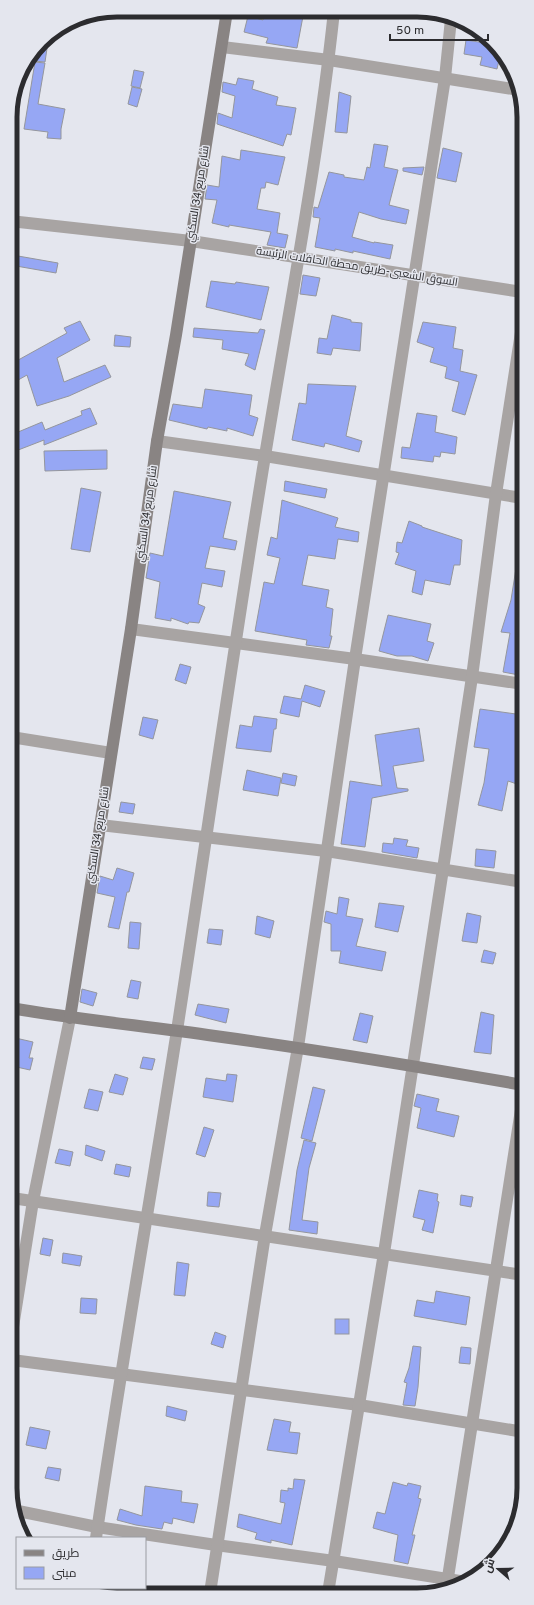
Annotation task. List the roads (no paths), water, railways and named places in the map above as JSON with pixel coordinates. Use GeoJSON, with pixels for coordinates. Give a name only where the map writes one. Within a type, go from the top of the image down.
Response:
{"type":"FeatureCollection","features":[{"type":"Feature","properties":{"kind":"street","name":"شارع مربع 34 السكني"},"geometry":{"type":"LineString","coordinates":[[70,1018],[131,629],[157,441],[191,242],[222,47],[225,17]]}},
{"type":"Feature","properties":{"kind":"street"},"geometry":{"type":"LineString","coordinates":[[96,1532],[120,1374],[177,1031],[265,456],[300,258],[329,60],[333,17]]}},
{"type":"Feature","properties":{"kind":"street"},"geometry":{"type":"LineString","coordinates":[[211,1588],[240,1390],[298,1048],[355,659],[445,78],[451,23]]}},
{"type":"Feature","properties":{"kind":"street"},"geometry":{"type":"LineString","coordinates":[[222,47],[329,60],[513,89]]}},
{"type":"Feature","properties":{"kind":"street","name":"السوق الشعبى-طريق محطة الحافلات الرئيسة"},"geometry":{"type":"LineString","coordinates":[[17,222],[191,242],[517,291]]}},
{"type":"Feature","properties":{"kind":"street"},"geometry":{"type":"LineString","coordinates":[[329,1588],[384,1252],[443,869],[472,677],[496,494],[517,358]]}},
{"type":"Feature","properties":{"kind":"street"},"geometry":{"type":"LineString","coordinates":[[157,441],[265,456],[517,497]]}},
{"type":"Feature","properties":{"kind":"street"},"geometry":{"type":"LineString","coordinates":[[131,629],[237,642],[517,683]]}},
{"type":"Feature","properties":{"kind":"street"},"geometry":{"type":"LineString","coordinates":[[17,738],[111,753]]}},
{"type":"Feature","properties":{"kind":"street"},"geometry":{"type":"LineString","coordinates":[[100,825],[326,851],[517,881]]}},
{"type":"Feature","properties":{"kind":"street"},"geometry":{"type":"LineString","coordinates":[[17,1009],[70,1018],[177,1031],[412,1065],[517,1084]]}},
{"type":"Feature","properties":{"kind":"street"},"geometry":{"type":"LineString","coordinates":[[17,1302],[33,1201],[70,1018]]}},
{"type":"Feature","properties":{"kind":"street"},"geometry":{"type":"LineString","coordinates":[[447,1583],[517,1134]]}},
{"type":"Feature","properties":{"kind":"street"},"geometry":{"type":"LineString","coordinates":[[17,1199],[384,1252],[517,1274]]}},
{"type":"Feature","properties":{"kind":"street"},"geometry":{"type":"LineString","coordinates":[[17,1361],[359,1405],[517,1431]]}},
{"type":"Feature","properties":{"kind":"street"},"geometry":{"type":"LineString","coordinates":[[20,1512],[96,1532],[142,1537]]}},
{"type":"Feature","properties":{"kind":"street"},"geometry":{"type":"LineString","coordinates":[[146,1537],[334,1560],[444,1584]]}}]}
